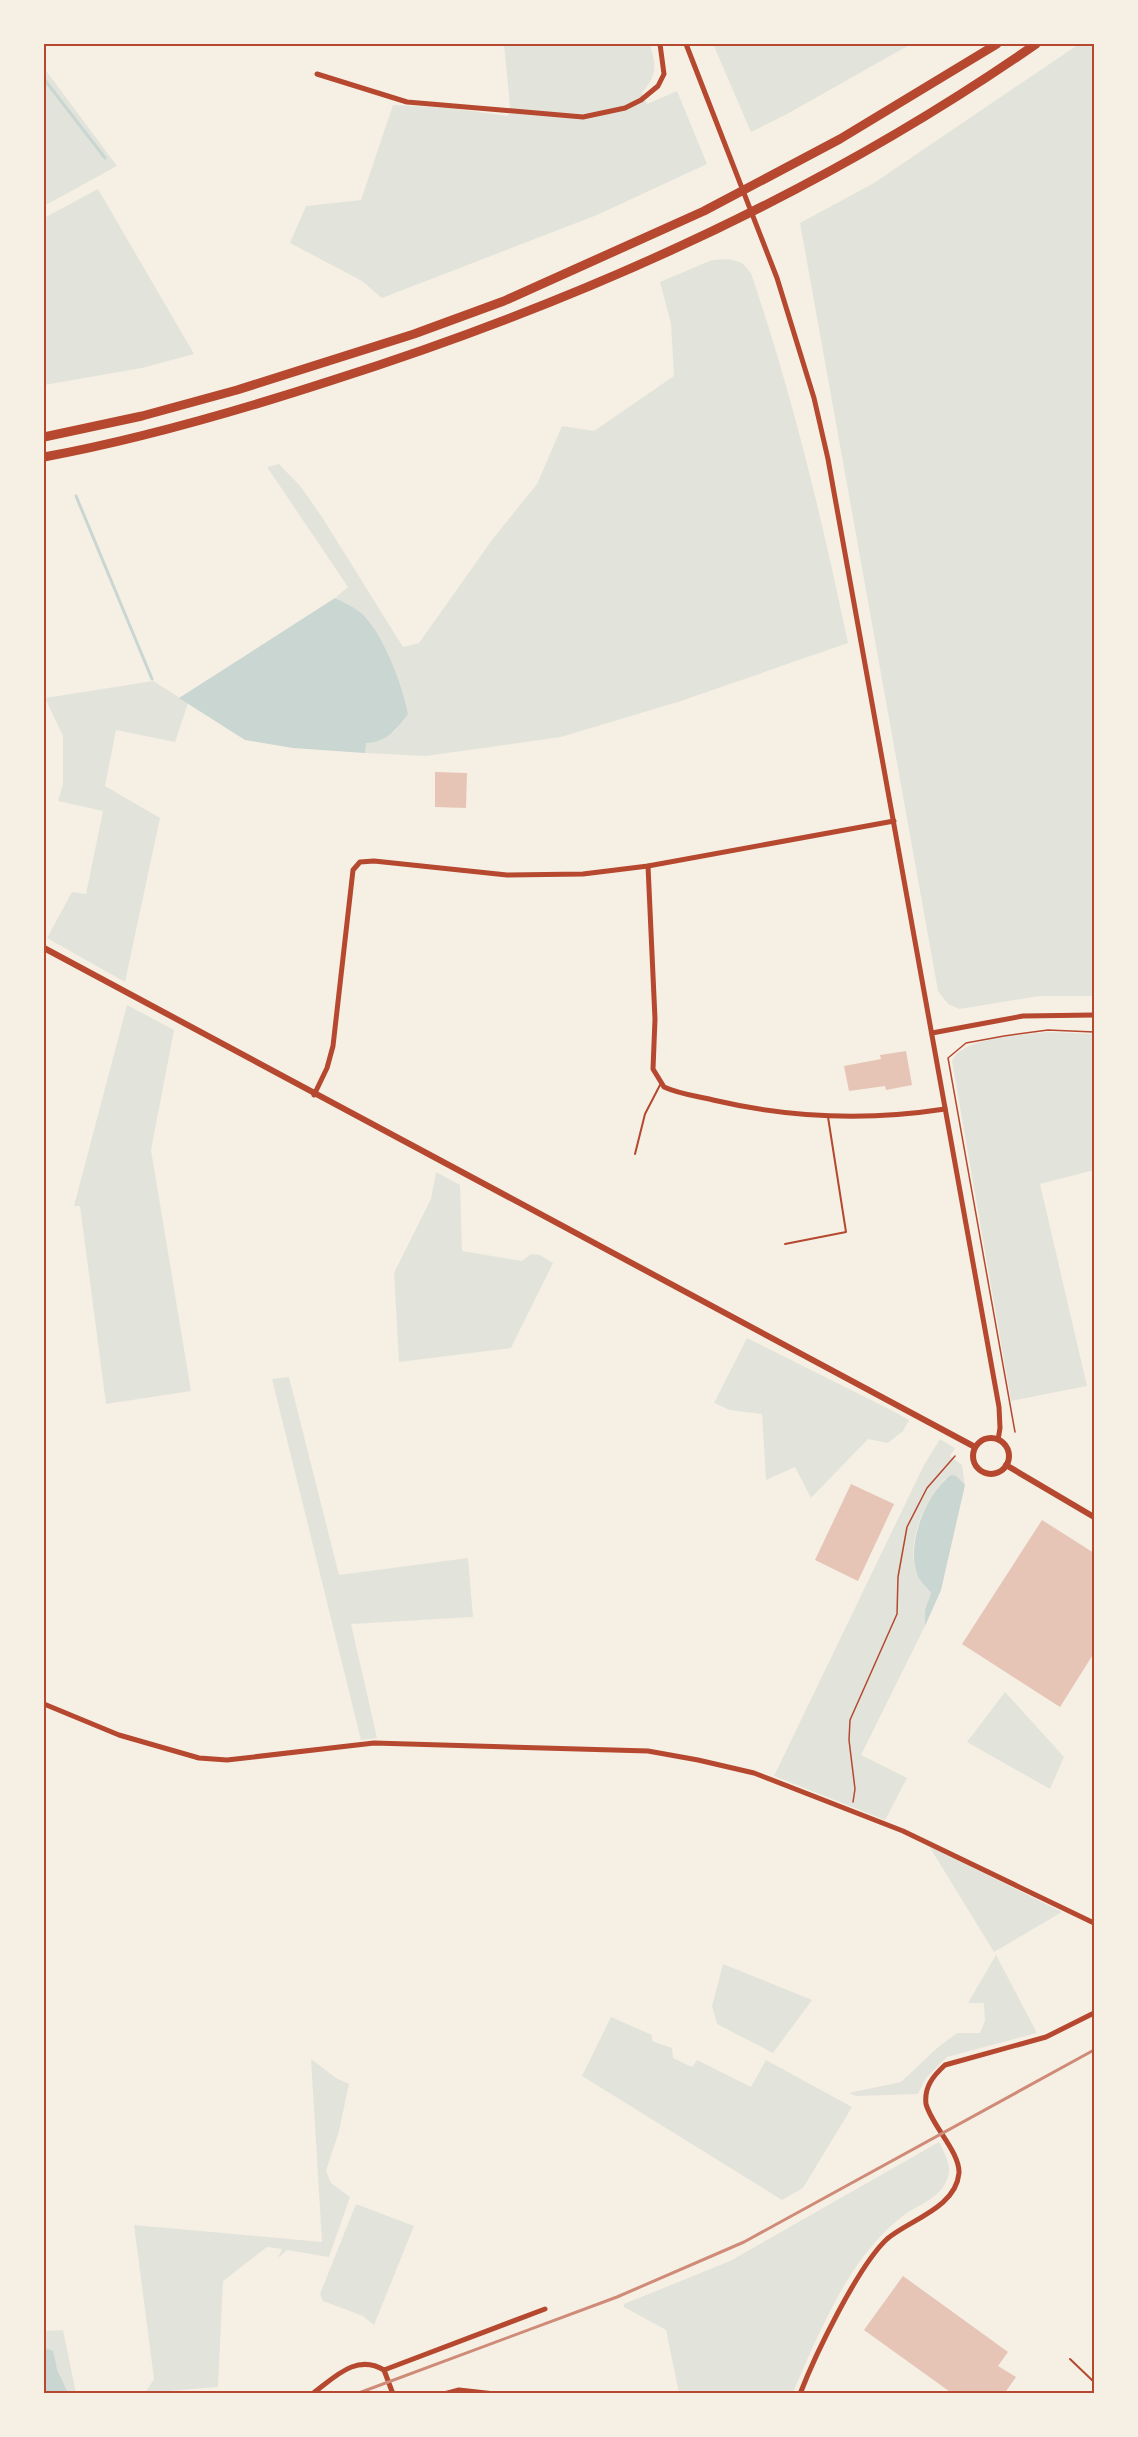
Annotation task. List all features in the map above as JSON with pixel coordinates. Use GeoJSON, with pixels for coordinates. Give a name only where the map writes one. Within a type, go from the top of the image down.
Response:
{"type":"FeatureCollection","features":[{"type":"Feature","properties":{"kind":"highway"},"geometry":{"type":"LineString","coordinates":[[44,437],[142,416],[237,390],[414,334],[504,301],[704,211],[840,139],[998,44]]}},
{"type":"Feature","properties":{"kind":"highway"},"geometry":{"type":"LineString","coordinates":[[44,457],[146,434],[266,402],[419,353],[631,271],[715,231],[850,159],[1002,68],[1036,44]]}},
{"type":"Feature","properties":{"kind":"street"},"geometry":{"type":"LineString","coordinates":[[317,74],[383,97],[407,102],[582,117],[625,108],[650,94],[664,74],[660,44]]}},
{"type":"Feature","properties":{"kind":"street"},"geometry":{"type":"LineString","coordinates":[[686,44],[791,320],[819,418],[999,1407],[998,1440]]}},
{"type":"Feature","properties":{"kind":"street"},"geometry":{"type":"LineString","coordinates":[[314,1095],[327,1068],[333,1046],[354,870],[360,862],[374,861],[507,875],[549,876],[648,866],[894,821]]}},
{"type":"Feature","properties":{"kind":"street"},"geometry":{"type":"LineString","coordinates":[[648,866],[655,1019],[653,1069],[660,1084],[670,1090],[736,1106],[828,1117],[907,1115],[945,1109]]}},
{"type":"Feature","properties":{"kind":"street"},"geometry":{"type":"LineString","coordinates":[[44,948],[314,1095],[975,1447]]}},
{"type":"Feature","properties":{"kind":"street"},"geometry":{"type":"LineString","coordinates":[[932,1033],[1023,1016],[1095,1015]]}},
{"type":"Feature","properties":{"kind":"street"},"geometry":{"type":"LineString","coordinates":[[984,1439],[998,1440],[1007,1449],[1006,1465],[999,1472],[983,1473],[974,1462],[975,1447],[984,1439]]}},
{"type":"Feature","properties":{"kind":"street"},"geometry":{"type":"LineString","coordinates":[[1006,1465],[1095,1517]]}},
{"type":"Feature","properties":{"kind":"street"},"geometry":{"type":"LineString","coordinates":[[44,1704],[119,1735],[199,1758],[227,1760],[374,1743],[648,1751],[754,1773],[930,1843],[1095,1923]]}},
{"type":"Feature","properties":{"kind":"street"},"geometry":{"type":"LineString","coordinates":[[800,2394],[862,2270],[886,2240],[948,2196],[958,2176],[956,2159],[928,2110],[926,2099],[929,2082],[945,2066],[1046,2037],[1095,2013]]}},
{"type":"Feature","properties":{"kind":"street"},"geometry":{"type":"LineString","coordinates":[[312,2394],[347,2367],[372,2365],[384,2370],[545,2309]]}},
{"type":"Feature","properties":{"kind":"street"},"geometry":{"type":"LineString","coordinates":[[384,2370],[393,2394]]}},
{"type":"Feature","properties":{"kind":"street"},"geometry":{"type":"LineString","coordinates":[[444,2394],[459,2390],[495,2394]]}},
{"type":"Feature","properties":{"kind":"lane"},"geometry":{"type":"LineString","coordinates":[[635,1154],[648,1105],[660,1084]]}},
{"type":"Feature","properties":{"kind":"lane"},"geometry":{"type":"LineString","coordinates":[[785,1244],[846,1232],[828,1117]]}},
{"type":"Feature","properties":{"kind":"lane"},"geometry":{"type":"LineString","coordinates":[[1070,2359],[1095,2382]]}},
{"type":"Feature","properties":{"kind":"path"},"geometry":{"type":"LineString","coordinates":[[1014,1432],[948,1058],[966,1043],[1005,1036],[1048,1030],[1095,1032]]}},
{"type":"Feature","properties":{"kind":"path"},"geometry":{"type":"LineString","coordinates":[[850,1811],[855,1789],[849,1740],[850,1720],[897,1614],[898,1576],[908,1527],[927,1488],[955,1456]]}},
{"type":"Feature","properties":{"kind":"shaded area"},"geometry":{"type":"Polygon","coordinates":[[[504,44],[650,44],[654,70],[651,80],[642,93],[647,104],[677,91],[707,164],[597,215],[382,298],[362,281],[290,243],[306,206],[361,200],[393,105],[450,108],[508,116],[510,106],[504,44]]]}},
{"type":"Feature","properties":{"kind":"shaded area"},"geometry":{"type":"Polygon","coordinates":[[[713,44],[911,44],[751,132],[713,44]]]}},
{"type":"Feature","properties":{"kind":"shaded area"},"geometry":{"type":"Polygon","coordinates":[[[1079,44],[1094,44],[1094,996],[1040,996],[959,1009],[948,1004],[938,991],[800,223],[874,183],[1079,44]]]}},
{"type":"Feature","properties":{"kind":"shaded area"},"geometry":{"type":"Polygon","coordinates":[[[44,68],[117,166],[44,206],[44,68]]]}},
{"type":"Feature","properties":{"kind":"shaded area"},"geometry":{"type":"Polygon","coordinates":[[[98,189],[194,354],[142,368],[44,385],[44,218],[98,189]]]}},
{"type":"Feature","properties":{"kind":"shaded area"},"geometry":{"type":"Polygon","coordinates":[[[729,259],[742,263],[751,273],[780,364],[828,549],[848,643],[681,701],[561,737],[426,756],[365,753],[365,743],[394,732],[408,714],[401,689],[384,645],[368,620],[357,610],[335,598],[348,587],[267,467],[279,464],[301,487],[403,647],[419,643],[492,540],[537,484],[562,426],[594,431],[674,376],[671,324],[660,282],[712,260],[729,259]]]}},
{"type":"Feature","properties":{"kind":"shaded area"},"geometry":{"type":"Polygon","coordinates":[[[335,598],[360,612],[376,632],[396,674],[408,714],[385,738],[366,743],[365,753],[293,748],[245,740],[179,698],[335,598]]]}},
{"type":"Feature","properties":{"kind":"shaded area"},"geometry":{"type":"Polygon","coordinates":[[[153,681],[188,703],[175,742],[116,730],[105,786],[160,818],[125,982],[47,938],[72,892],[86,894],[103,811],[58,801],[63,784],[63,736],[45,698],[153,681]]]}},
{"type":"Feature","properties":{"kind":"shaded area"},"geometry":{"type":"Polygon","coordinates":[[[127,1005],[174,1030],[151,1150],[191,1391],[106,1404],[80,1206],[74,1206],[127,1005]]]}},
{"type":"Feature","properties":{"kind":"shaded area"},"geometry":{"type":"Polygon","coordinates":[[[1048,1032],[1094,1034],[1094,1170],[1040,1184],[1087,1386],[1011,1401],[952,1061],[958,1053],[980,1042],[1048,1032]]]}},
{"type":"Feature","properties":{"kind":"shaded area"},"geometry":{"type":"Polygon","coordinates":[[[436,1172],[460,1185],[462,1251],[522,1261],[531,1254],[540,1255],[553,1263],[511,1348],[399,1362],[394,1273],[431,1199],[436,1172]]]}},
{"type":"Feature","properties":{"kind":"shaded area"},"geometry":{"type":"Polygon","coordinates":[[[747,1338],[909,1420],[903,1431],[888,1443],[868,1439],[811,1498],[795,1467],[766,1480],[762,1414],[730,1410],[714,1403],[747,1338]]]}},
{"type":"Feature","properties":{"kind":"shaded area"},"geometry":{"type":"Polygon","coordinates":[[[289,1377],[339,1575],[468,1558],[473,1617],[351,1624],[377,1738],[361,1740],[272,1379],[289,1377]]]}},
{"type":"Feature","properties":{"kind":"shaded area"},"geometry":{"type":"Polygon","coordinates":[[[940,1439],[955,1448],[950,1456],[962,1465],[965,1485],[945,1479],[924,1511],[913,1550],[918,1577],[931,1593],[925,1610],[925,1626],[861,1755],[907,1778],[885,1820],[774,1776],[924,1465],[940,1439]]]}},
{"type":"Feature","properties":{"kind":"shaded area"},"geometry":{"type":"Polygon","coordinates":[[[951,1475],[956,1476],[965,1485],[941,1590],[925,1626],[925,1610],[931,1593],[917,1574],[914,1562],[916,1534],[926,1506],[942,1483],[951,1475]]]}},
{"type":"Feature","properties":{"kind":"shaded area"},"geometry":{"type":"Polygon","coordinates":[[[1005,1692],[1064,1757],[1050,1789],[967,1742],[1005,1692]]]}},
{"type":"Feature","properties":{"kind":"shaded area"},"geometry":{"type":"Polygon","coordinates":[[[929,1846],[1062,1912],[994,1952],[929,1846]]]}},
{"type":"Feature","properties":{"kind":"shaded area"},"geometry":{"type":"Polygon","coordinates":[[[996,1955],[1037,2033],[947,2057],[926,2078],[918,2094],[856,2096],[849,2093],[901,2082],[957,2033],[980,2033],[985,2021],[984,2003],[968,2003],[996,1955]]]}},
{"type":"Feature","properties":{"kind":"shaded area"},"geometry":{"type":"Polygon","coordinates":[[[723,1964],[812,2000],[773,2053],[717,2024],[712,2006],[723,1964]]]}},
{"type":"Feature","properties":{"kind":"shaded area"},"geometry":{"type":"Polygon","coordinates":[[[611,2017],[652,2035],[652,2041],[672,2048],[673,2058],[692,2067],[697,2060],[751,2087],[766,2060],[852,2107],[803,2188],[782,2200],[582,2076],[611,2017]]]}},
{"type":"Feature","properties":{"kind":"shaded area"},"geometry":{"type":"Polygon","coordinates":[[[311,2059],[336,2078],[349,2084],[339,2131],[326,2171],[331,2183],[350,2197],[329,2257],[287,2250],[278,2258],[282,2249],[267,2247],[223,2281],[218,2387],[145,2393],[154,2379],[134,2225],[322,2242],[311,2059]]]}},
{"type":"Feature","properties":{"kind":"shaded area"},"geometry":{"type":"Polygon","coordinates":[[[939,2142],[949,2168],[945,2184],[929,2200],[904,2215],[890,2227],[857,2265],[826,2319],[793,2393],[679,2393],[666,2330],[624,2307],[624,2304],[730,2261],[939,2142]]]}},
{"type":"Feature","properties":{"kind":"shaded area"},"geometry":{"type":"Polygon","coordinates":[[[356,2204],[414,2226],[374,2325],[363,2316],[323,2301],[320,2294],[356,2204]]]}},
{"type":"Feature","properties":{"kind":"shaded area"},"geometry":{"type":"Polygon","coordinates":[[[63,2330],[76,2393],[68,2393],[49,2354],[44,2349],[44,2331],[63,2330]]]}},
{"type":"Feature","properties":{"kind":"shaded area"},"geometry":{"type":"Polygon","coordinates":[[[45,2348],[53,2351],[57,2369],[68,2393],[44,2393],[45,2348]]]}},
{"type":"Feature","properties":{"kind":"building"},"geometry":{"type":"Polygon","coordinates":[[[435,772],[467,773],[466,808],[435,807],[435,772]]]}},
{"type":"Feature","properties":{"kind":"building"},"geometry":{"type":"Polygon","coordinates":[[[906,1051],[912,1085],[886,1090],[885,1086],[849,1091],[844,1066],[881,1059],[880,1055],[906,1051]]]}},
{"type":"Feature","properties":{"kind":"building"},"geometry":{"type":"Polygon","coordinates":[[[851,1484],[894,1504],[858,1581],[815,1560],[851,1484]]]}},
{"type":"Feature","properties":{"kind":"building"},"geometry":{"type":"Polygon","coordinates":[[[1042,1520],[1094,1553],[1094,1653],[1060,1707],[962,1644],[1042,1520]]]}},
{"type":"Feature","properties":{"kind":"building"},"geometry":{"type":"Polygon","coordinates":[[[903,2276],[1008,2352],[998,2366],[1016,2377],[1004,2394],[953,2394],[864,2330],[903,2276]]]}},
{"type":"Feature","properties":{"kind":"waterway"},"geometry":{"type":"LineString","coordinates":[[44,79],[105,158]]}},
{"type":"Feature","properties":{"kind":"waterway"},"geometry":{"type":"LineString","coordinates":[[76,496],[152,679]]}},
{"type":"Feature","properties":{"kind":"railway"},"geometry":{"type":"LineString","coordinates":[[356,2394],[617,2297],[744,2242],[1094,2050]]}}]}
